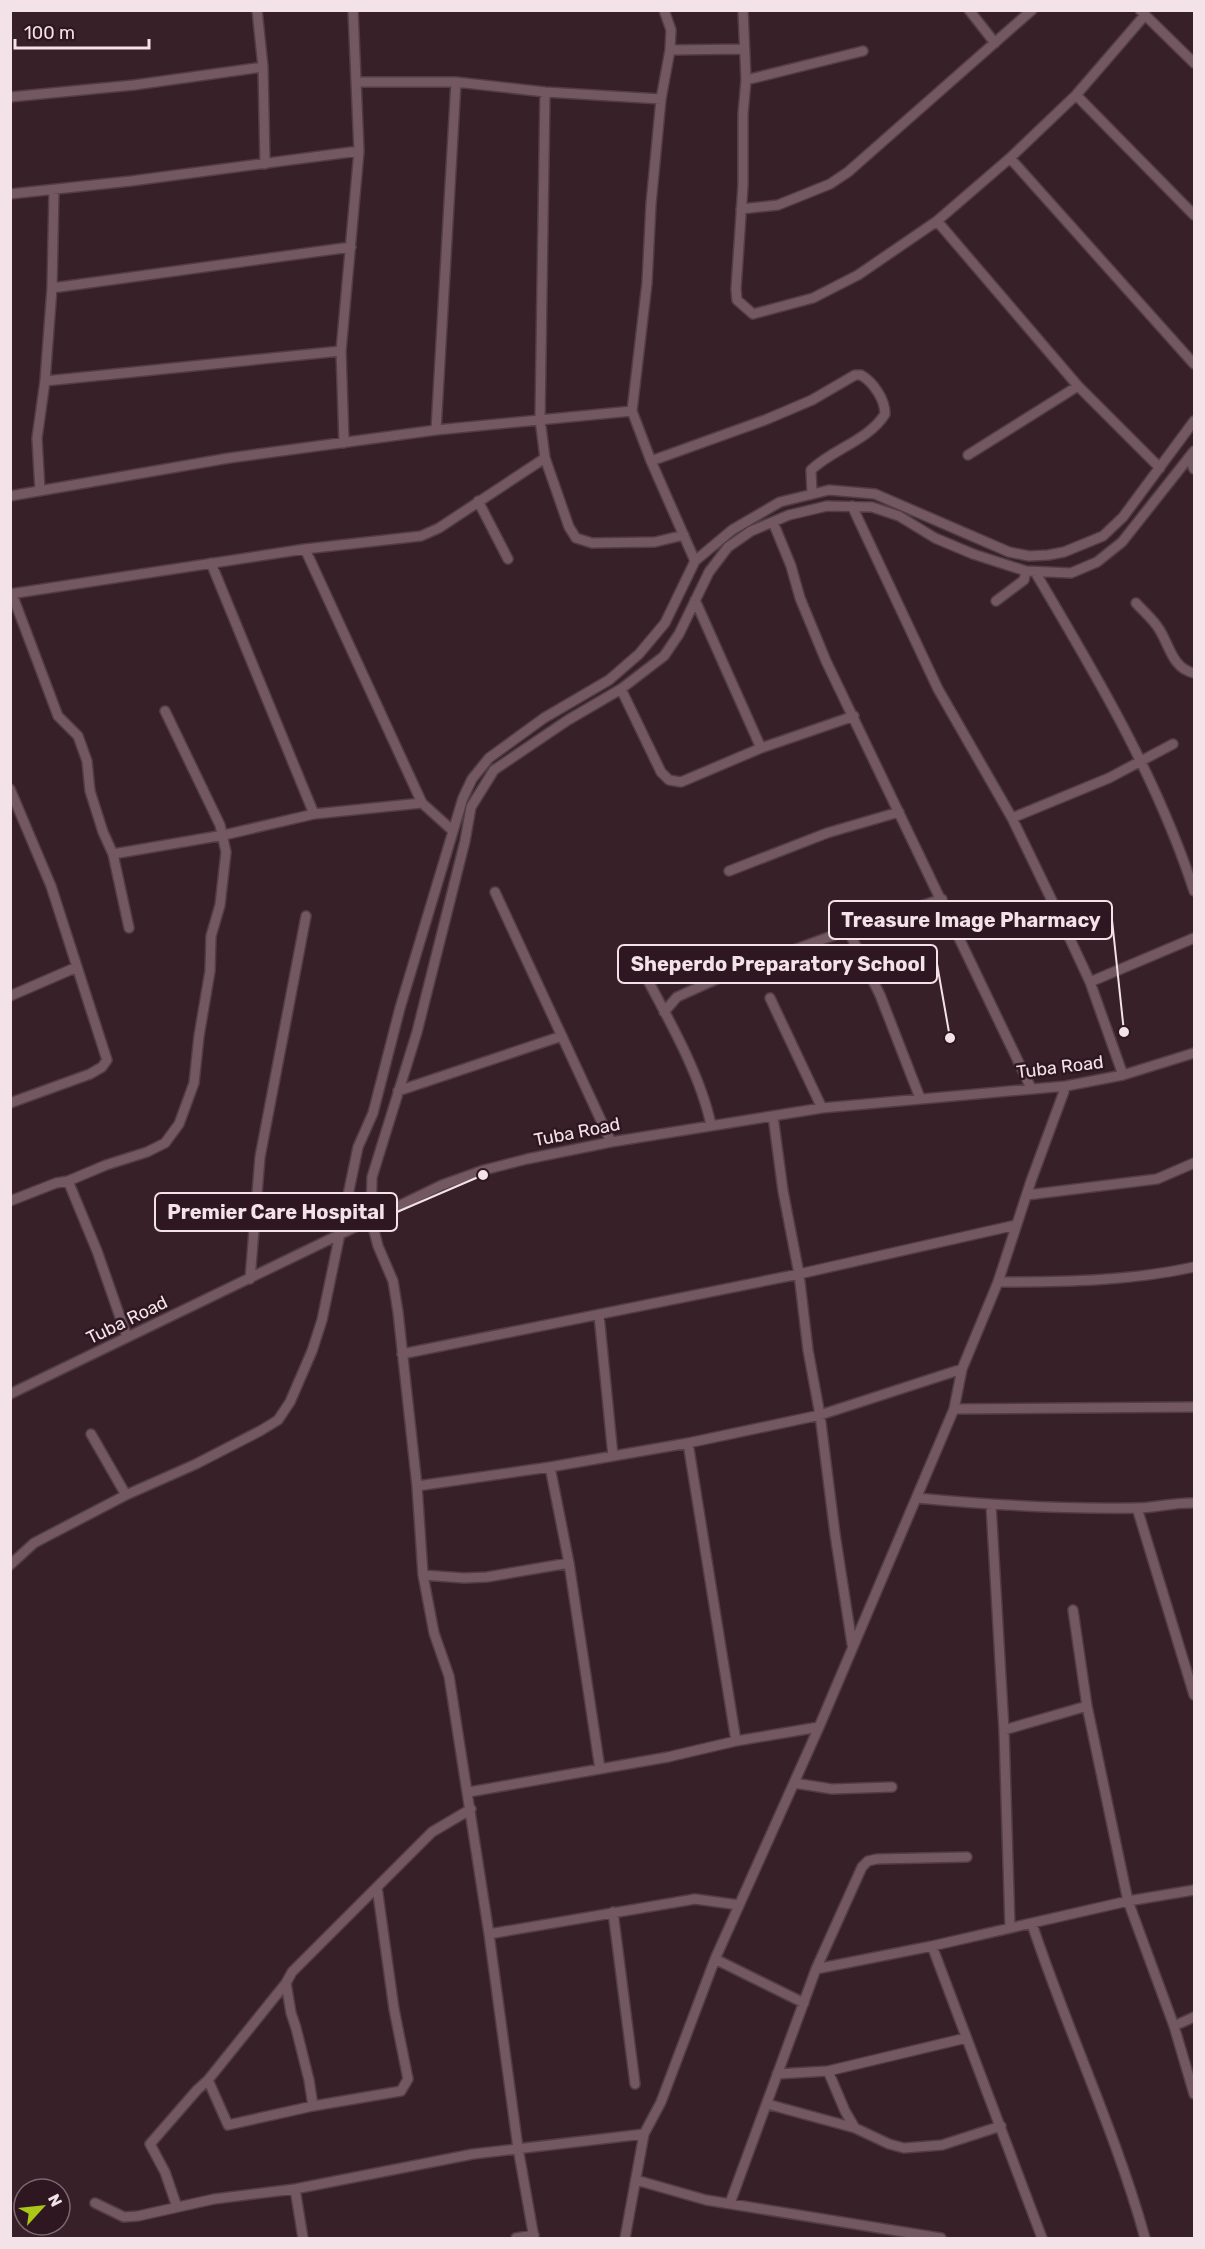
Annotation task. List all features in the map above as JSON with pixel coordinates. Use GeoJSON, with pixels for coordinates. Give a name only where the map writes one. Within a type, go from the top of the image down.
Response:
{"type":"FeatureCollection","features":[{"type":"Feature","properties":{"kind":"street"},"geometry":{"type":"LineString","coordinates":[[257,10],[263,67],[265,164]]}},
{"type":"Feature","properties":{"kind":"street"},"geometry":{"type":"LineString","coordinates":[[344,443],[341,351],[359,151],[353,10]]}},
{"type":"Feature","properties":{"kind":"street"},"geometry":{"type":"LineString","coordinates":[[664,10],[671,30],[670,50],[661,99],[651,204],[647,283],[633,411],[651,461],[695,561]]}},
{"type":"Feature","properties":{"kind":"street"},"geometry":{"type":"LineString","coordinates":[[743,10],[746,80],[736,289],[737,300],[753,314],[813,298],[858,275],[937,221],[1010,158],[1076,95],[1142,13],[1194,63]]}},
{"type":"Feature","properties":{"kind":"street"},"geometry":{"type":"LineString","coordinates":[[969,10],[995,43]]}},
{"type":"Feature","properties":{"kind":"street"},"geometry":{"type":"LineString","coordinates":[[741,209],[778,205],[830,184],[870,154],[1032,10]]}},
{"type":"Feature","properties":{"kind":"street"},"geometry":{"type":"LineString","coordinates":[[670,50],[744,49]]}},
{"type":"Feature","properties":{"kind":"street"},"geometry":{"type":"LineString","coordinates":[[746,80],[863,51]]}},
{"type":"Feature","properties":{"kind":"street"},"geometry":{"type":"LineString","coordinates":[[10,97],[134,85],[263,67]]}},
{"type":"Feature","properties":{"kind":"street"},"geometry":{"type":"LineString","coordinates":[[357,82],[456,82],[545,92],[661,99]]}},
{"type":"Feature","properties":{"kind":"street"},"geometry":{"type":"LineString","coordinates":[[435,430],[456,82]]}},
{"type":"Feature","properties":{"kind":"street"},"geometry":{"type":"LineString","coordinates":[[545,92],[540,419],[544,458],[569,527],[576,538],[592,543],[655,542],[684,535]]}},
{"type":"Feature","properties":{"kind":"street"},"geometry":{"type":"LineString","coordinates":[[1076,95],[1194,215]]}},
{"type":"Feature","properties":{"kind":"street"},"geometry":{"type":"LineString","coordinates":[[10,194],[359,151]]}},
{"type":"Feature","properties":{"kind":"street"},"geometry":{"type":"LineString","coordinates":[[1010,158],[1194,364]]}},
{"type":"Feature","properties":{"kind":"street"},"geometry":{"type":"LineString","coordinates":[[40,491],[37,438],[45,381],[52,288],[54,190]]}},
{"type":"Feature","properties":{"kind":"street"},"geometry":{"type":"LineString","coordinates":[[937,221],[1078,386],[1160,468]]}},
{"type":"Feature","properties":{"kind":"street"},"geometry":{"type":"LineString","coordinates":[[52,288],[351,247]]}},
{"type":"Feature","properties":{"kind":"street"},"geometry":{"type":"LineString","coordinates":[[45,381],[341,351]]}},
{"type":"Feature","properties":{"kind":"street"},"geometry":{"type":"LineString","coordinates":[[651,461],[765,420],[812,400],[855,375],[861,375],[882,400],[885,414],[878,425],[862,437],[821,460],[811,470],[812,494]]}},
{"type":"Feature","properties":{"kind":"street"},"geometry":{"type":"LineString","coordinates":[[968,454],[1078,386]]}},
{"type":"Feature","properties":{"kind":"street"},"geometry":{"type":"LineString","coordinates":[[10,496],[229,458],[435,430],[633,411]]}},
{"type":"Feature","properties":{"kind":"street"},"geometry":{"type":"LineString","coordinates":[[10,1565],[33,1543],[126,1495],[196,1464],[278,1420],[290,1402],[312,1351],[322,1320],[358,1147],[373,1113],[400,1008],[463,798],[472,779],[489,758],[544,718],[609,680],[639,654],[665,623],[695,561],[732,530],[780,502],[829,490],[875,494],[1009,552],[1029,556],[1064,552],[1102,536],[1123,517],[1194,421]]}},
{"type":"Feature","properties":{"kind":"street"},"geometry":{"type":"LineString","coordinates":[[1192,455],[1194,469]]}},
{"type":"Feature","properties":{"kind":"street"},"geometry":{"type":"LineString","coordinates":[[516,2238],[534,2237],[518,2148],[469,1792],[449,1676],[434,1633],[423,1575],[417,1486],[393,1281],[378,1246],[371,1219],[372,1177],[417,1032],[465,841],[471,807],[494,770],[568,720],[621,689],[664,656],[679,634],[709,572],[728,547],[751,531],[789,515],[827,506],[872,507],[898,516],[935,538],[973,554],[1030,572],[1071,573],[1097,562],[1122,542],[1192,455]]}},
{"type":"Feature","properties":{"kind":"street"},"geometry":{"type":"LineString","coordinates":[[129,928],[113,854],[103,832],[90,791],[87,761],[78,736],[58,716],[11,594],[305,549],[421,536],[438,528],[544,458]]}},
{"type":"Feature","properties":{"kind":"street"},"geometry":{"type":"LineString","coordinates":[[478,501],[508,559]]}},
{"type":"Feature","properties":{"kind":"street"},"geometry":{"type":"LineString","coordinates":[[852,506],[938,689],[1011,818],[1090,982],[1123,1075]]}},
{"type":"Feature","properties":{"kind":"street"},"geometry":{"type":"LineString","coordinates":[[773,522],[826,661],[1031,1088]]}},
{"type":"Feature","properties":{"kind":"street"},"geometry":{"type":"LineString","coordinates":[[305,549],[422,803],[453,831]]}},
{"type":"Feature","properties":{"kind":"street"},"geometry":{"type":"LineString","coordinates":[[211,564],[314,814]]}},
{"type":"Feature","properties":{"kind":"street"},"geometry":{"type":"LineString","coordinates":[[996,601],[1024,580],[1030,572]]}},
{"type":"Feature","properties":{"kind":"street"},"geometry":{"type":"LineString","coordinates":[[1030,572],[1098,679],[1143,762],[1190,865],[1194,891]]}},
{"type":"Feature","properties":{"kind":"street"},"geometry":{"type":"LineString","coordinates":[[695,600],[761,748]]}},
{"type":"Feature","properties":{"kind":"street"},"geometry":{"type":"LineString","coordinates":[[1136,603],[1158,627],[1177,663],[1184,670],[1194,673]]}},
{"type":"Feature","properties":{"kind":"street"},"geometry":{"type":"LineString","coordinates":[[621,689],[661,772],[669,780],[681,782],[761,748],[854,716]]}},
{"type":"Feature","properties":{"kind":"street"},"geometry":{"type":"LineString","coordinates":[[10,1201],[147,1152],[165,1143],[179,1124],[194,1083],[210,970],[211,936],[225,878],[226,852],[224,835],[201,782],[165,711]]}},
{"type":"Feature","properties":{"kind":"street"},"geometry":{"type":"LineString","coordinates":[[1011,818],[1109,778],[1143,762],[1173,744]]}},
{"type":"Feature","properties":{"kind":"street"},"geometry":{"type":"LineString","coordinates":[[10,789],[51,886],[107,1060],[102,1067],[90,1074],[10,1103]]}},
{"type":"Feature","properties":{"kind":"street"},"geometry":{"type":"LineString","coordinates":[[113,854],[224,835],[314,814],[422,803]]}},
{"type":"Feature","properties":{"kind":"street"},"geometry":{"type":"LineString","coordinates":[[729,871],[827,833],[899,812]]}},
{"type":"Feature","properties":{"kind":"street"},"geometry":{"type":"LineString","coordinates":[[495,892],[611,1142]]}},
{"type":"Feature","properties":{"kind":"street"},"geometry":{"type":"LineString","coordinates":[[664,1012],[677,997],[728,974],[848,930],[942,899]]}},
{"type":"Feature","properties":{"kind":"street"},"geometry":{"type":"LineString","coordinates":[[250,1279],[260,1157],[306,916]]}},
{"type":"Feature","properties":{"kind":"street"},"geometry":{"type":"LineString","coordinates":[[848,930],[880,995],[920,1098]]}},
{"type":"Feature","properties":{"kind":"street"},"geometry":{"type":"LineString","coordinates":[[1090,982],[1194,938]]}},
{"type":"Feature","properties":{"kind":"street"},"geometry":{"type":"LineString","coordinates":[[638,962],[699,1086],[711,1125]]}},
{"type":"Feature","properties":{"kind":"street"},"geometry":{"type":"LineString","coordinates":[[10,996],[77,967]]}},
{"type":"Feature","properties":{"kind":"street"},"geometry":{"type":"LineString","coordinates":[[770,998],[822,1108]]}},
{"type":"Feature","properties":{"kind":"street"},"geometry":{"type":"LineString","coordinates":[[398,1091],[562,1036]]}},
{"type":"Feature","properties":{"kind":"street","name":"Tuba Road"},"geometry":{"type":"LineString","coordinates":[[10,1394],[441,1185],[484,1170],[527,1158],[611,1142],[822,1108],[1066,1086],[1123,1075],[1194,1053]]}},
{"type":"Feature","properties":{"kind":"street"},"geometry":{"type":"LineString","coordinates":[[625,2238],[644,2134],[661,2102],[715,1959],[819,1727],[852,1644],[954,1409],[962,1369],[998,1282],[1026,1195],[1066,1086]]}},
{"type":"Feature","properties":{"kind":"street"},"geometry":{"type":"LineString","coordinates":[[773,1116],[783,1191],[800,1274],[808,1350],[820,1415],[852,1644]]}},
{"type":"Feature","properties":{"kind":"street"},"geometry":{"type":"LineString","coordinates":[[1026,1195],[1157,1179],[1194,1163]]}},
{"type":"Feature","properties":{"kind":"street"},"geometry":{"type":"LineString","coordinates":[[68,1181],[97,1251],[127,1337]]}},
{"type":"Feature","properties":{"kind":"street"},"geometry":{"type":"LineString","coordinates":[[402,1354],[800,1274],[1016,1225]]}},
{"type":"Feature","properties":{"kind":"street"},"geometry":{"type":"LineString","coordinates":[[998,1282],[1077,1281],[1139,1276],[1194,1267]]}},
{"type":"Feature","properties":{"kind":"street"},"geometry":{"type":"LineString","coordinates":[[599,1315],[613,1456]]}},
{"type":"Feature","properties":{"kind":"street"},"geometry":{"type":"LineString","coordinates":[[417,1486],[550,1467],[688,1443],[820,1415],[962,1369]]}},
{"type":"Feature","properties":{"kind":"street"},"geometry":{"type":"LineString","coordinates":[[954,1409],[1194,1407]]}},
{"type":"Feature","properties":{"kind":"street"},"geometry":{"type":"LineString","coordinates":[[91,1434],[126,1495]]}},
{"type":"Feature","properties":{"kind":"street"},"geometry":{"type":"LineString","coordinates":[[688,1443],[736,1741]]}},
{"type":"Feature","properties":{"kind":"street"},"geometry":{"type":"LineString","coordinates":[[550,1467],[569,1563],[600,1769]]}},
{"type":"Feature","properties":{"kind":"street"},"geometry":{"type":"LineString","coordinates":[[917,1498],[991,1505],[1137,1508],[1181,1502],[1194,1503]]}},
{"type":"Feature","properties":{"kind":"street"},"geometry":{"type":"LineString","coordinates":[[991,1505],[1004,1730],[1010,1928]]}},
{"type":"Feature","properties":{"kind":"street"},"geometry":{"type":"LineString","coordinates":[[1137,1508],[1194,1695]]}},
{"type":"Feature","properties":{"kind":"street"},"geometry":{"type":"LineString","coordinates":[[423,1575],[487,1577],[569,1563]]}},
{"type":"Feature","properties":{"kind":"street"},"geometry":{"type":"LineString","coordinates":[[1073,1610],[1088,1706],[1128,1901],[1174,2026],[1194,2094]]}},
{"type":"Feature","properties":{"kind":"street"},"geometry":{"type":"LineString","coordinates":[[1004,1730],[1088,1706]]}},
{"type":"Feature","properties":{"kind":"street"},"geometry":{"type":"LineString","coordinates":[[469,1792],[819,1727]]}},
{"type":"Feature","properties":{"kind":"street"},"geometry":{"type":"LineString","coordinates":[[794,1783],[832,1789],[892,1787]]}},
{"type":"Feature","properties":{"kind":"street"},"geometry":{"type":"LineString","coordinates":[[177,2207],[165,2172],[150,2144],[196,2090],[208,2080],[286,1983],[292,1972],[432,1832],[471,1809]]}},
{"type":"Feature","properties":{"kind":"street"},"geometry":{"type":"LineString","coordinates":[[730,2203],[816,1969],[862,1868],[868,1862],[877,1859],[968,1857]]}},
{"type":"Feature","properties":{"kind":"street"},"geometry":{"type":"LineString","coordinates":[[208,2080],[228,2125],[313,2106],[402,2091],[408,2079],[394,2009],[377,1887]]}},
{"type":"Feature","properties":{"kind":"street"},"geometry":{"type":"LineString","coordinates":[[816,1969],[932,1946],[1128,1901],[1194,1890]]}},
{"type":"Feature","properties":{"kind":"street"},"geometry":{"type":"LineString","coordinates":[[489,1934],[695,1899],[739,1905]]}},
{"type":"Feature","properties":{"kind":"street"},"geometry":{"type":"LineString","coordinates":[[613,1912],[635,2084]]}},
{"type":"Feature","properties":{"kind":"street"},"geometry":{"type":"LineString","coordinates":[[1032,1924],[1118,2149],[1145,2238]]}},
{"type":"Feature","properties":{"kind":"street"},"geometry":{"type":"LineString","coordinates":[[932,1946],[1042,2238]]}},
{"type":"Feature","properties":{"kind":"street"},"geometry":{"type":"LineString","coordinates":[[715,1959],[804,2003]]}},
{"type":"Feature","properties":{"kind":"street"},"geometry":{"type":"LineString","coordinates":[[286,1983],[313,2106]]}},
{"type":"Feature","properties":{"kind":"street"},"geometry":{"type":"LineString","coordinates":[[1174,2026],[1194,2017]]}},
{"type":"Feature","properties":{"kind":"street"},"geometry":{"type":"LineString","coordinates":[[777,2074],[828,2071],[966,2038]]}},
{"type":"Feature","properties":{"kind":"street"},"geometry":{"type":"LineString","coordinates":[[828,2071],[855,2128]]}},
{"type":"Feature","properties":{"kind":"street"},"geometry":{"type":"LineString","coordinates":[[766,2103],[855,2128],[889,2144],[904,2148],[942,2145],[1001,2126]]}},
{"type":"Feature","properties":{"kind":"street"},"geometry":{"type":"LineString","coordinates":[[95,2203],[124,2217],[235,2196],[295,2189],[473,2154],[644,2134]]}},
{"type":"Feature","properties":{"kind":"street"},"geometry":{"type":"LineString","coordinates":[[636,2180],[687,2196],[941,2238]]}},
{"type":"Feature","properties":{"kind":"street"},"geometry":{"type":"LineString","coordinates":[[295,2189],[303,2238]]}},
{"type":"Feature","properties":{"kind":"place","name":"Treasure Image Pharmacy"},"geometry":{"type":"Point","coordinates":[1124,1032]}},
{"type":"Feature","properties":{"kind":"place","name":"Sheperdo Preparatory School"},"geometry":{"type":"Point","coordinates":[950,1038]}},
{"type":"Feature","properties":{"kind":"place","name":"Premier Care Hospital"},"geometry":{"type":"Point","coordinates":[483,1175]}}]}
